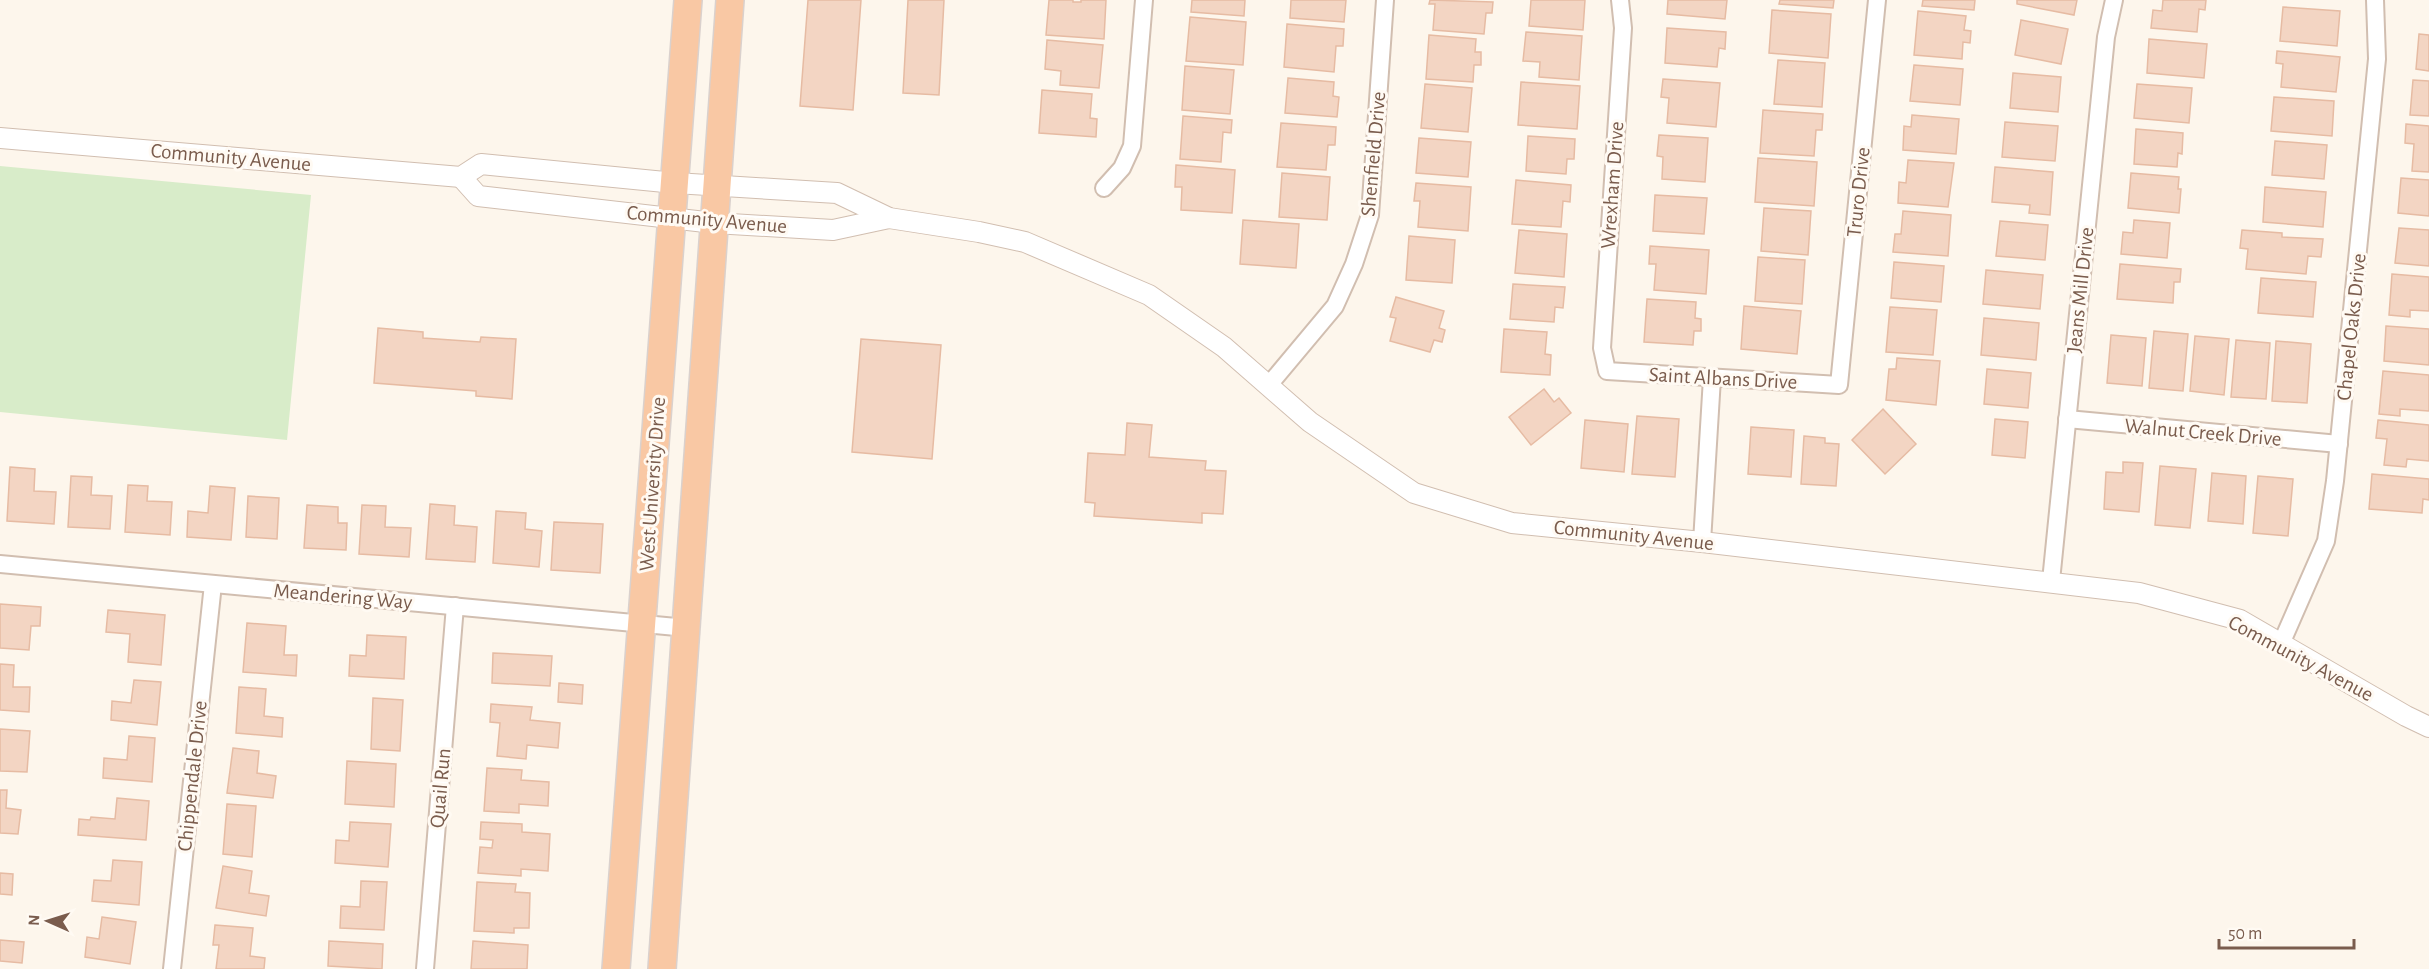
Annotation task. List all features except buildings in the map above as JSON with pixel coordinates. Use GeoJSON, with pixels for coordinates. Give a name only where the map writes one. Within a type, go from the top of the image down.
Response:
{"type":"FeatureCollection","features":[{"type":"Feature","properties":{"kind":"highway","name":"West University Drive"},"geometry":{"type":"LineString","coordinates":[[616,969],[688,0]]}},
{"type":"Feature","properties":{"kind":"highway"},"geometry":{"type":"LineString","coordinates":[[662,969],[730,0]]}},
{"type":"Feature","properties":{"kind":"street"},"geometry":{"type":"LineString","coordinates":[[1104,188],[1122,168],[1132,146],[1144,0]]}},
{"type":"Feature","properties":{"kind":"street","name":"Shenfield Drive"},"geometry":{"type":"LineString","coordinates":[[1268,386],[1335,306],[1354,264],[1370,215],[1384,0]]}},
{"type":"Feature","properties":{"kind":"street","name":"Wrexham Drive"},"geometry":{"type":"LineString","coordinates":[[1607,370],[1602,348],[1623,28],[1620,0]]}},
{"type":"Feature","properties":{"kind":"street","name":"Truro Drive"},"geometry":{"type":"LineString","coordinates":[[1839,385],[1877,0]]}},
{"type":"Feature","properties":{"kind":"street","name":"Jeans Mill Drive"},"geometry":{"type":"LineString","coordinates":[[2051,581],[2106,37],[2114,0]]}},
{"type":"Feature","properties":{"kind":"street","name":"Chapel Oaks Drive"},"geometry":{"type":"LineString","coordinates":[[2281,644],[2326,541],[2339,444],[2377,59],[2375,0]]}},
{"type":"Feature","properties":{"kind":"street","name":"Community Avenue"},"geometry":{"type":"LineString","coordinates":[[0,138],[461,177],[481,164],[675,183],[837,193],[889,218],[979,232],[1025,242],[1149,295],[1224,347],[1310,422],[1414,493],[1512,522],[2051,581],[2139,593],[2240,620],[2429,727]]}},
{"type":"Feature","properties":{"kind":"street","name":"Community Avenue"},"geometry":{"type":"LineString","coordinates":[[461,177],[478,196],[714,223],[833,230],[889,218]]}},
{"type":"Feature","properties":{"kind":"street","name":"Saint Albans Drive"},"geometry":{"type":"LineString","coordinates":[[1607,370],[1839,385]]}},
{"type":"Feature","properties":{"kind":"street"},"geometry":{"type":"LineString","coordinates":[[1702,542],[1713,378]]}},
{"type":"Feature","properties":{"kind":"street","name":"Walnut Creek Drive"},"geometry":{"type":"LineString","coordinates":[[2067,419],[2339,444]]}},
{"type":"Feature","properties":{"kind":"street","name":"Meandering Way"},"geometry":{"type":"LineString","coordinates":[[0,564],[687,628]]}},
{"type":"Feature","properties":{"kind":"street","name":"Chippendale Drive"},"geometry":{"type":"LineString","coordinates":[[172,969],[213,584]]}},
{"type":"Feature","properties":{"kind":"street","name":"Quail Run"},"geometry":{"type":"LineString","coordinates":[[425,969],[455,606]]}},
{"type":"Feature","properties":{"kind":"green space"},"geometry":{"type":"Polygon","coordinates":[[[0,166],[311,195],[287,440],[0,412],[0,166]]]}}]}
